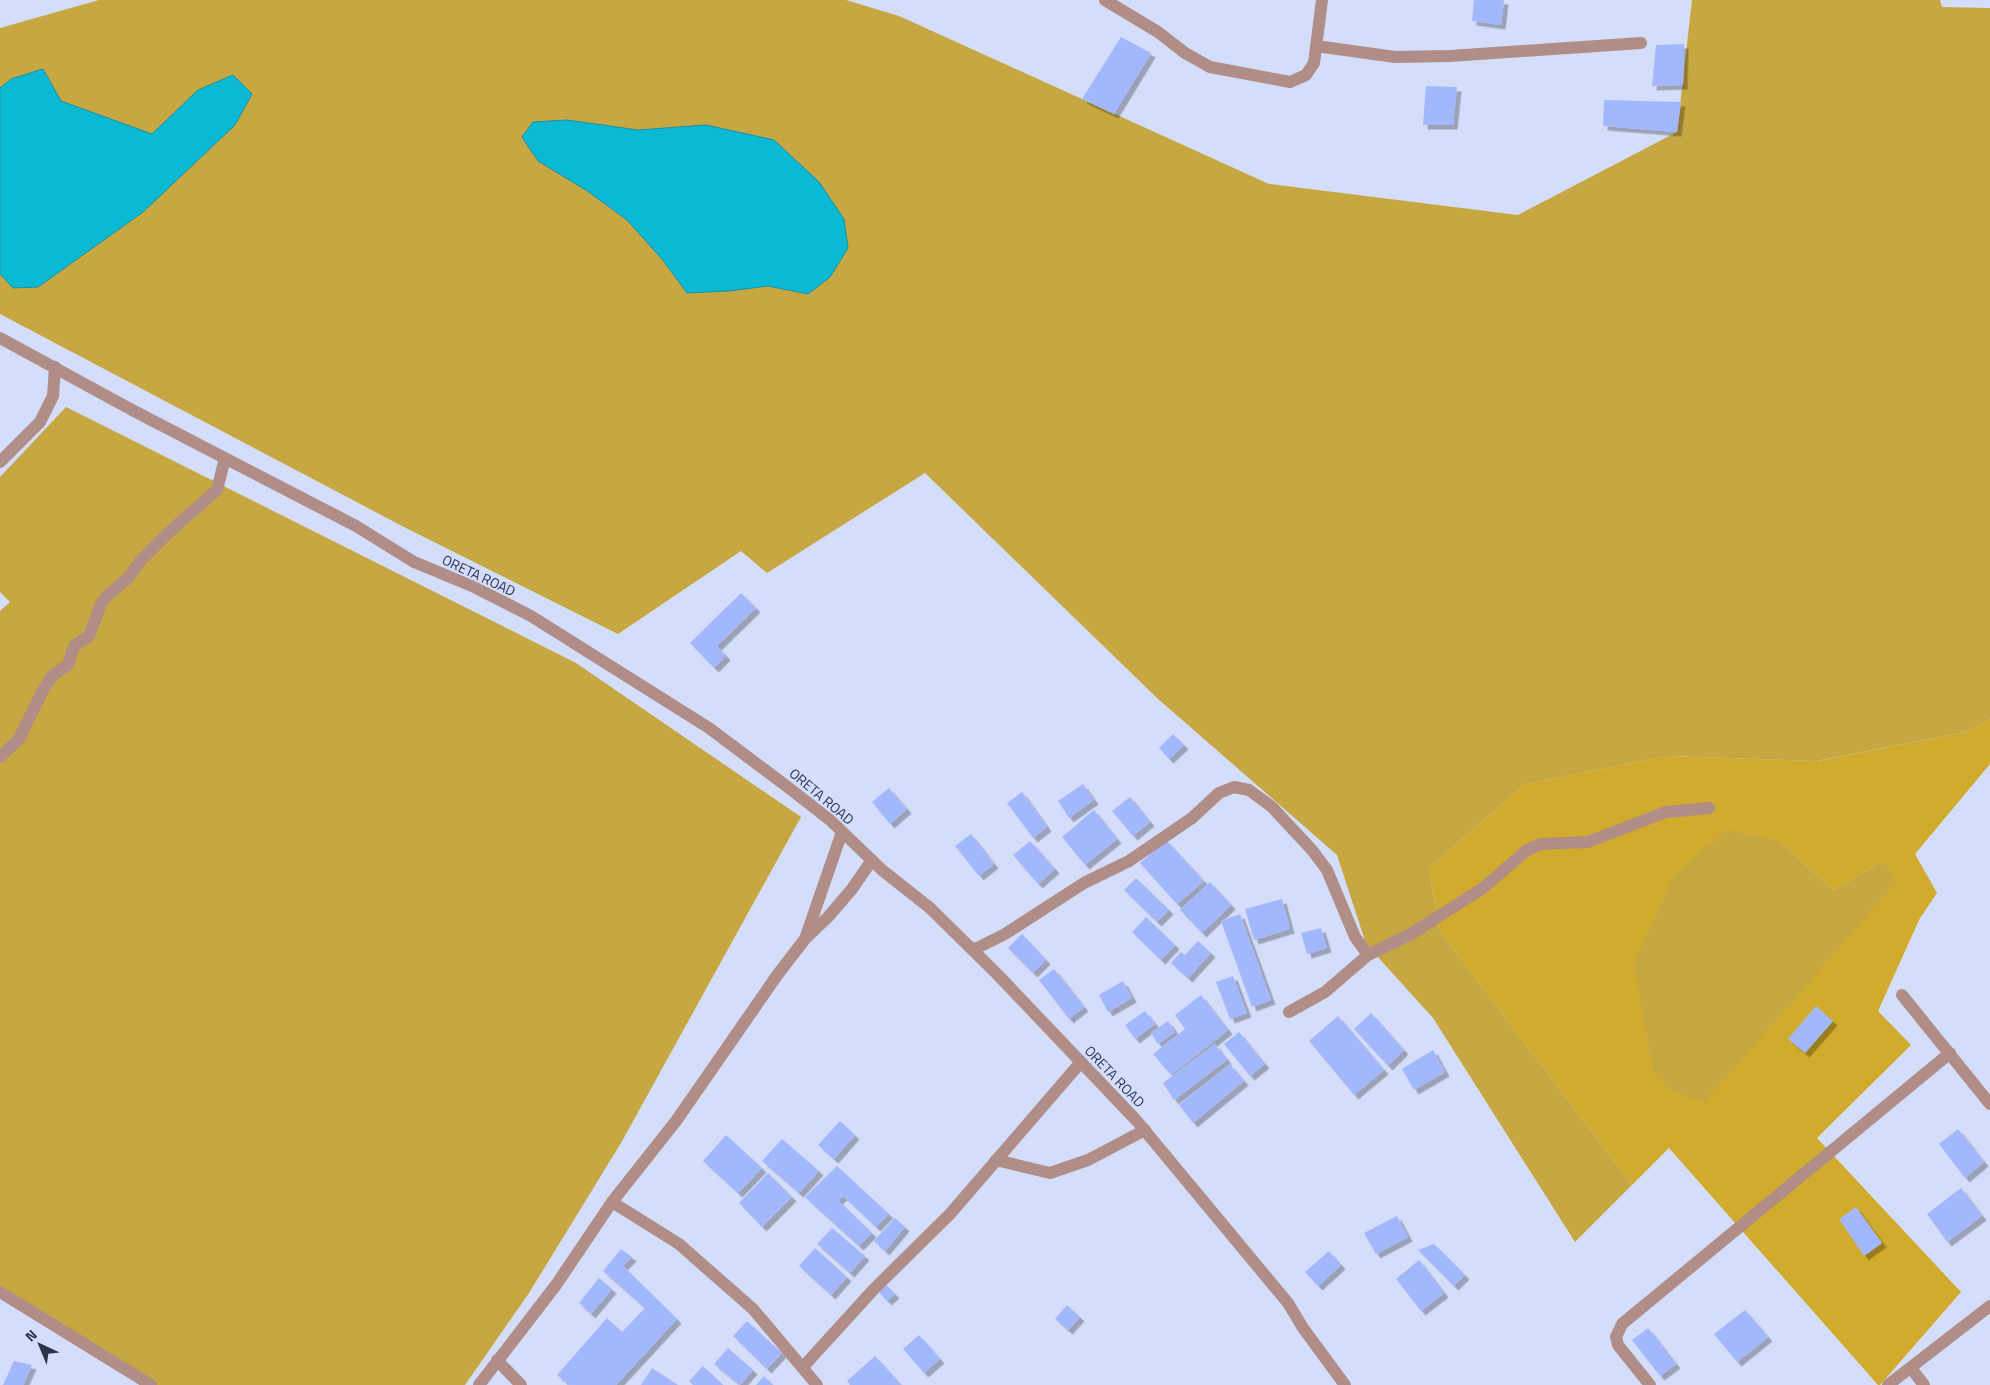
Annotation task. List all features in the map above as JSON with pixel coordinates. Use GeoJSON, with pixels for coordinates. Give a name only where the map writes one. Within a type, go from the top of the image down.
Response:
{"type":"FeatureCollection","features":[{"type":"Feature","properties":{"kind":"street"},"geometry":{"type":"LineString","coordinates":[[1105,0],[1125,5],[1185,53],[1210,67],[1290,82],[1306,75],[1314,62],[1322,0]]}},
{"type":"Feature","properties":{"kind":"street"},"geometry":{"type":"LineString","coordinates":[[1316,46],[1395,57],[1450,56],[1641,43]]}},
{"type":"Feature","properties":{"kind":"street","name":"ORETA ROAD"},"geometry":{"type":"LineString","coordinates":[[0,338],[134,411],[356,526],[414,562],[472,586],[532,616],[709,728],[789,788],[930,908],[973,950],[1146,1130],[1288,1303],[1345,1385]]}},
{"type":"Feature","properties":{"kind":"street"},"geometry":{"type":"LineString","coordinates":[[0,462],[40,422],[53,396],[54,367]]}},
{"type":"Feature","properties":{"kind":"street"},"geometry":{"type":"LineString","coordinates":[[0,757],[19,738],[52,676],[68,666],[74,646],[89,636],[106,596],[128,578],[141,560],[168,533],[217,490],[224,458]]}},
{"type":"Feature","properties":{"kind":"street"},"geometry":{"type":"LineString","coordinates":[[973,950],[1005,934],[1084,883],[1129,861],[1192,818],[1219,793],[1234,787],[1249,790],[1272,807],[1328,870],[1355,937],[1368,955]]}},
{"type":"Feature","properties":{"kind":"street"},"geometry":{"type":"LineString","coordinates":[[1290,1012],[1325,992],[1368,955],[1411,934],[1483,888],[1527,850],[1542,844],[1588,842],[1666,812],[1709,808]]}},
{"type":"Feature","properties":{"kind":"street"},"geometry":{"type":"LineString","coordinates":[[805,939],[810,919],[842,832]]}},
{"type":"Feature","properties":{"kind":"street"},"geometry":{"type":"LineString","coordinates":[[479,1385],[556,1285],[612,1202],[676,1121],[746,1019],[805,939],[834,910],[872,860]]}},
{"type":"Feature","properties":{"kind":"street"},"geometry":{"type":"LineString","coordinates":[[1902,995],[1990,1104]]}},
{"type":"Feature","properties":{"kind":"street"},"geometry":{"type":"LineString","coordinates":[[1650,1385],[1618,1345],[1616,1337],[1622,1324],[1950,1053]]}},
{"type":"Feature","properties":{"kind":"street"},"geometry":{"type":"LineString","coordinates":[[803,1367],[874,1289],[950,1214],[1081,1062]]}},
{"type":"Feature","properties":{"kind":"street"},"geometry":{"type":"LineString","coordinates":[[996,1160],[1050,1174],[1088,1160],[1146,1130]]}},
{"type":"Feature","properties":{"kind":"street"},"geometry":{"type":"LineString","coordinates":[[612,1202],[679,1244],[753,1309],[817,1385]]}},
{"type":"Feature","properties":{"kind":"street"},"geometry":{"type":"LineString","coordinates":[[0,1292],[151,1385]]}},
{"type":"Feature","properties":{"kind":"street"},"geometry":{"type":"LineString","coordinates":[[1888,1385],[1990,1306]]}},
{"type":"Feature","properties":{"kind":"street"},"geometry":{"type":"LineString","coordinates":[[497,1360],[521,1385]]}},
{"type":"Feature","properties":{"kind":"street"},"geometry":{"type":"LineString","coordinates":[[1911,1368],[1924,1385]]}},
{"type":"Feature","properties":{"kind":"shaded area"},"geometry":{"type":"Polygon","coordinates":[[[99,0],[846,0],[899,16],[1269,184],[1518,215],[1677,132],[1692,0],[1940,0],[1942,7],[1990,8],[1990,719],[1966,732],[1816,761],[1667,756],[1525,784],[1429,868],[1439,930],[1632,1185],[1575,1242],[1433,1018],[1366,944],[1337,855],[1157,698],[925,473],[767,573],[741,551],[618,634],[402,526],[0,314],[0,28],[99,0]]]}},
{"type":"Feature","properties":{"kind":"shaded area"},"geometry":{"type":"Polygon","coordinates":[[[66,407],[576,663],[801,817],[621,1143],[529,1293],[465,1385],[141,1385],[0,1291],[0,611],[10,602],[0,592],[0,477],[66,407]]]}},
{"type":"Feature","properties":{"kind":"shaded area"},"geometry":{"type":"Polygon","coordinates":[[[1990,719],[1990,764],[1915,854],[1937,893],[1920,918],[1878,1011],[1911,1045],[1817,1138],[1961,1292],[1878,1385],[1669,1148],[1632,1185],[1439,930],[1429,868],[1525,784],[1667,756],[1817,761],[1966,732],[1990,719]],[[1779,841],[1646,1020],[1653,1071],[1881,862],[1834,890],[1779,841]]]}},
{"type":"Feature","properties":{"kind":"shaded area"},"geometry":{"type":"Polygon","coordinates":[[[1726,829],[1779,841],[1834,890],[1881,862],[1897,881],[1704,1103],[1670,1090],[1653,1071],[1634,962],[1673,878],[1726,829]]]}},
{"type":"Feature","properties":{"kind":"water"},"geometry":{"type":"Polygon","coordinates":[[[43,69],[61,101],[152,134],[198,90],[233,75],[252,94],[235,125],[143,212],[38,287],[13,288],[0,274],[0,88],[11,79],[43,69]]]}},
{"type":"Feature","properties":{"kind":"water"},"geometry":{"type":"Polygon","coordinates":[[[567,120],[638,130],[706,125],[774,140],[819,182],[844,219],[848,248],[830,277],[808,294],[768,286],[729,291],[687,293],[662,259],[627,220],[586,190],[538,161],[522,137],[533,122],[567,120]]]}},
{"type":"Feature","properties":{"kind":"building"},"geometry":{"type":"Polygon","coordinates":[[[1474,0],[1504,0],[1501,25],[1472,21],[1474,0]]]}},
{"type":"Feature","properties":{"kind":"building"},"geometry":{"type":"Polygon","coordinates":[[[1121,37],[1151,53],[1114,114],[1082,99],[1121,37]]]}},
{"type":"Feature","properties":{"kind":"building"},"geometry":{"type":"Polygon","coordinates":[[[1684,44],[1683,85],[1652,86],[1656,45],[1684,44]]]}},
{"type":"Feature","properties":{"kind":"building"},"geometry":{"type":"Polygon","coordinates":[[[1426,86],[1457,87],[1453,125],[1423,125],[1426,86]]]}},
{"type":"Feature","properties":{"kind":"building"},"geometry":{"type":"Polygon","coordinates":[[[1604,100],[1681,102],[1677,132],[1603,126],[1604,100]]]}},
{"type":"Feature","properties":{"kind":"building"},"geometry":{"type":"Polygon","coordinates":[[[741,593],[756,608],[717,646],[726,656],[714,668],[690,643],[741,593]]]}},
{"type":"Feature","properties":{"kind":"building"},"geometry":{"type":"Polygon","coordinates":[[[1173,734],[1184,745],[1169,759],[1159,748],[1173,734]]]}},
{"type":"Feature","properties":{"kind":"building"},"geometry":{"type":"Polygon","coordinates":[[[1083,784],[1094,800],[1069,818],[1058,801],[1083,784]]]}},
{"type":"Feature","properties":{"kind":"building"},"geometry":{"type":"Polygon","coordinates":[[[889,788],[907,809],[890,824],[872,802],[889,788]]]}},
{"type":"Feature","properties":{"kind":"building"},"geometry":{"type":"Polygon","coordinates":[[[1022,792],[1047,827],[1033,838],[1007,803],[1022,792]]]}},
{"type":"Feature","properties":{"kind":"building"},"geometry":{"type":"Polygon","coordinates":[[[1130,797],[1150,822],[1133,836],[1112,811],[1130,797]]]}},
{"type":"Feature","properties":{"kind":"building"},"geometry":{"type":"Polygon","coordinates":[[[1094,810],[1117,839],[1085,865],[1062,837],[1094,810]]]}},
{"type":"Feature","properties":{"kind":"building"},"geometry":{"type":"Polygon","coordinates":[[[971,834],[994,864],[979,876],[955,846],[971,834]]]}},
{"type":"Feature","properties":{"kind":"building"},"geometry":{"type":"Polygon","coordinates":[[[1166,840],[1204,881],[1177,904],[1140,863],[1166,840]]]}},
{"type":"Feature","properties":{"kind":"building"},"geometry":{"type":"Polygon","coordinates":[[[1030,841],[1055,869],[1038,884],[1013,855],[1030,841]]]}},
{"type":"Feature","properties":{"kind":"building"},"geometry":{"type":"Polygon","coordinates":[[[1136,878],[1169,910],[1157,922],[1124,890],[1136,878]]]}},
{"type":"Feature","properties":{"kind":"building"},"geometry":{"type":"Polygon","coordinates":[[[1210,882],[1231,905],[1202,933],[1180,910],[1210,882]]]}},
{"type":"Feature","properties":{"kind":"building"},"geometry":{"type":"Polygon","coordinates":[[[1282,899],[1290,929],[1254,940],[1245,909],[1282,899]]]}},
{"type":"Feature","properties":{"kind":"building"},"geometry":{"type":"Polygon","coordinates":[[[1240,914],[1271,1000],[1252,1007],[1221,921],[1240,914]]]}},
{"type":"Feature","properties":{"kind":"building"},"geometry":{"type":"Polygon","coordinates":[[[1146,917],[1175,945],[1161,960],[1132,932],[1146,917]]]}},
{"type":"Feature","properties":{"kind":"building"},"geometry":{"type":"Polygon","coordinates":[[[1321,928],[1327,948],[1307,954],[1301,933],[1321,928]]]}},
{"type":"Feature","properties":{"kind":"building"},"geometry":{"type":"Polygon","coordinates":[[[1022,934],[1046,960],[1033,973],[1008,948],[1022,934]]]}},
{"type":"Feature","properties":{"kind":"building"},"geometry":{"type":"Polygon","coordinates":[[[1198,941],[1211,953],[1188,978],[1171,963],[1181,952],[1185,955],[1198,941]]]}},
{"type":"Feature","properties":{"kind":"building"},"geometry":{"type":"Polygon","coordinates":[[[1054,969],[1084,1007],[1069,1019],[1039,980],[1054,969]]]}},
{"type":"Feature","properties":{"kind":"building"},"geometry":{"type":"Polygon","coordinates":[[[1233,976],[1247,1013],[1230,1019],[1216,982],[1233,976]]]}},
{"type":"Feature","properties":{"kind":"building"},"geometry":{"type":"Polygon","coordinates":[[[1123,981],[1132,998],[1108,1012],[1099,995],[1123,981]]]}},
{"type":"Feature","properties":{"kind":"building"},"geometry":{"type":"Polygon","coordinates":[[[1201,995],[1228,1030],[1171,1075],[1153,1054],[1185,1029],[1175,1015],[1201,995]]]}},
{"type":"Feature","properties":{"kind":"building"},"geometry":{"type":"Polygon","coordinates":[[[1816,1006],[1833,1021],[1805,1053],[1788,1039],[1816,1006]]]}},
{"type":"Feature","properties":{"kind":"building"},"geometry":{"type":"Polygon","coordinates":[[[1145,1011],[1155,1024],[1135,1039],[1125,1025],[1145,1011]]]}},
{"type":"Feature","properties":{"kind":"building"},"geometry":{"type":"Polygon","coordinates":[[[1371,1013],[1404,1050],[1388,1066],[1354,1029],[1371,1013]]]}},
{"type":"Feature","properties":{"kind":"building"},"geometry":{"type":"Polygon","coordinates":[[[1338,1016],[1384,1070],[1354,1095],[1309,1041],[1338,1016]]]}},
{"type":"Feature","properties":{"kind":"building"},"geometry":{"type":"Polygon","coordinates":[[[1168,1021],[1175,1032],[1158,1044],[1151,1033],[1168,1021]]]}},
{"type":"Feature","properties":{"kind":"building"},"geometry":{"type":"Polygon","coordinates":[[[1239,1032],[1265,1064],[1250,1076],[1224,1044],[1239,1032]]]}},
{"type":"Feature","properties":{"kind":"building"},"geometry":{"type":"Polygon","coordinates":[[[1215,1044],[1227,1060],[1174,1100],[1163,1083],[1215,1044]]]}},
{"type":"Feature","properties":{"kind":"building"},"geometry":{"type":"Polygon","coordinates":[[[1433,1050],[1445,1072],[1414,1090],[1402,1069],[1433,1050]]]}},
{"type":"Feature","properties":{"kind":"building"},"geometry":{"type":"Polygon","coordinates":[[[1230,1064],[1244,1081],[1193,1123],[1179,1105],[1230,1064]]]}},
{"type":"Feature","properties":{"kind":"building"},"geometry":{"type":"Polygon","coordinates":[[[840,1121],[855,1135],[834,1159],[818,1145],[840,1121]]]}},
{"type":"Feature","properties":{"kind":"building"},"geometry":{"type":"Polygon","coordinates":[[[1958,1129],[1984,1162],[1965,1178],[1939,1144],[1958,1129]]]}},
{"type":"Feature","properties":{"kind":"building"},"geometry":{"type":"Polygon","coordinates":[[[726,1135],[762,1168],[738,1193],[703,1161],[726,1135]]]}},
{"type":"Feature","properties":{"kind":"building"},"geometry":{"type":"Polygon","coordinates":[[[782,1139],[819,1171],[799,1193],[762,1161],[782,1139]]]}},
{"type":"Feature","properties":{"kind":"building"},"geometry":{"type":"Polygon","coordinates":[[[837,1166],[889,1214],[876,1227],[843,1196],[838,1200],[872,1233],[859,1246],[805,1197],[837,1166]]]}},
{"type":"Feature","properties":{"kind":"building"},"geometry":{"type":"Polygon","coordinates":[[[768,1173],[792,1197],[762,1227],[739,1203],[768,1173]]]}},
{"type":"Feature","properties":{"kind":"building"},"geometry":{"type":"Polygon","coordinates":[[[1961,1188],[1982,1216],[1947,1242],[1927,1214],[1961,1188]]]}},
{"type":"Feature","properties":{"kind":"building"},"geometry":{"type":"Polygon","coordinates":[[[1856,1207],[1882,1243],[1864,1256],[1839,1219],[1856,1207]]]}},
{"type":"Feature","properties":{"kind":"building"},"geometry":{"type":"Polygon","coordinates":[[[1397,1216],[1408,1237],[1376,1254],[1364,1233],[1397,1216]]]}},
{"type":"Feature","properties":{"kind":"building"},"geometry":{"type":"Polygon","coordinates":[[[895,1218],[905,1227],[885,1251],[874,1241],[895,1218]]]}},
{"type":"Feature","properties":{"kind":"building"},"geometry":{"type":"Polygon","coordinates":[[[832,1228],[865,1256],[850,1273],[817,1244],[832,1228]]]}},
{"type":"Feature","properties":{"kind":"building"},"geometry":{"type":"Polygon","coordinates":[[[1434,1244],[1465,1275],[1454,1286],[1418,1250],[1434,1244]]]}},
{"type":"Feature","properties":{"kind":"building"},"geometry":{"type":"Polygon","coordinates":[[[815,1248],[847,1277],[831,1295],[799,1266],[815,1248]]]}},
{"type":"Feature","properties":{"kind":"building"},"geometry":{"type":"Polygon","coordinates":[[[621,1249],[632,1257],[623,1266],[677,1319],[616,1385],[569,1385],[557,1375],[607,1318],[622,1332],[645,1308],[603,1271],[621,1249]]]}},
{"type":"Feature","properties":{"kind":"building"},"geometry":{"type":"Polygon","coordinates":[[[1329,1251],[1341,1265],[1318,1286],[1305,1272],[1329,1251]]]}},
{"type":"Feature","properties":{"kind":"building"},"geometry":{"type":"Polygon","coordinates":[[[1419,1260],[1444,1293],[1421,1311],[1396,1279],[1419,1260]]]}},
{"type":"Feature","properties":{"kind":"building"},"geometry":{"type":"Polygon","coordinates":[[[599,1278],[612,1289],[591,1314],[579,1303],[599,1278]]]}},
{"type":"Feature","properties":{"kind":"building"},"geometry":{"type":"Polygon","coordinates":[[[885,1284],[895,1294],[887,1301],[878,1291],[885,1284]]]}},
{"type":"Feature","properties":{"kind":"building"},"geometry":{"type":"Polygon","coordinates":[[[1067,1305],[1080,1317],[1068,1330],[1055,1319],[1067,1305]]]}},
{"type":"Feature","properties":{"kind":"building"},"geometry":{"type":"Polygon","coordinates":[[[1745,1310],[1768,1337],[1737,1362],[1714,1334],[1745,1310]]]}},
{"type":"Feature","properties":{"kind":"building"},"geometry":{"type":"Polygon","coordinates":[[[747,1321],[782,1353],[767,1369],[733,1336],[747,1321]]]}},
{"type":"Feature","properties":{"kind":"building"},"geometry":{"type":"Polygon","coordinates":[[[1648,1328],[1676,1364],[1660,1376],[1632,1340],[1648,1328]]]}},
{"type":"Feature","properties":{"kind":"building"},"geometry":{"type":"Polygon","coordinates":[[[919,1335],[940,1359],[924,1373],[903,1349],[919,1335]]]}},
{"type":"Feature","properties":{"kind":"building"},"geometry":{"type":"Polygon","coordinates":[[[728,1348],[753,1370],[740,1385],[714,1364],[728,1348]]]}},
{"type":"Feature","properties":{"kind":"building"},"geometry":{"type":"Polygon","coordinates":[[[875,1356],[901,1385],[850,1385],[847,1381],[875,1356]]]}},
{"type":"Feature","properties":{"kind":"building"},"geometry":{"type":"Polygon","coordinates":[[[14,1361],[32,1365],[23,1385],[3,1385],[14,1361]]]}},
{"type":"Feature","properties":{"kind":"building"},"geometry":{"type":"Polygon","coordinates":[[[703,1366],[723,1385],[693,1385],[689,1381],[703,1366]]]}},
{"type":"Feature","properties":{"kind":"building"},"geometry":{"type":"Polygon","coordinates":[[[652,1368],[678,1385],[641,1385],[652,1368]]]}},
{"type":"Feature","properties":{"kind":"building"},"geometry":{"type":"Polygon","coordinates":[[[764,1376],[773,1385],[756,1385],[764,1376]]]}}]}
